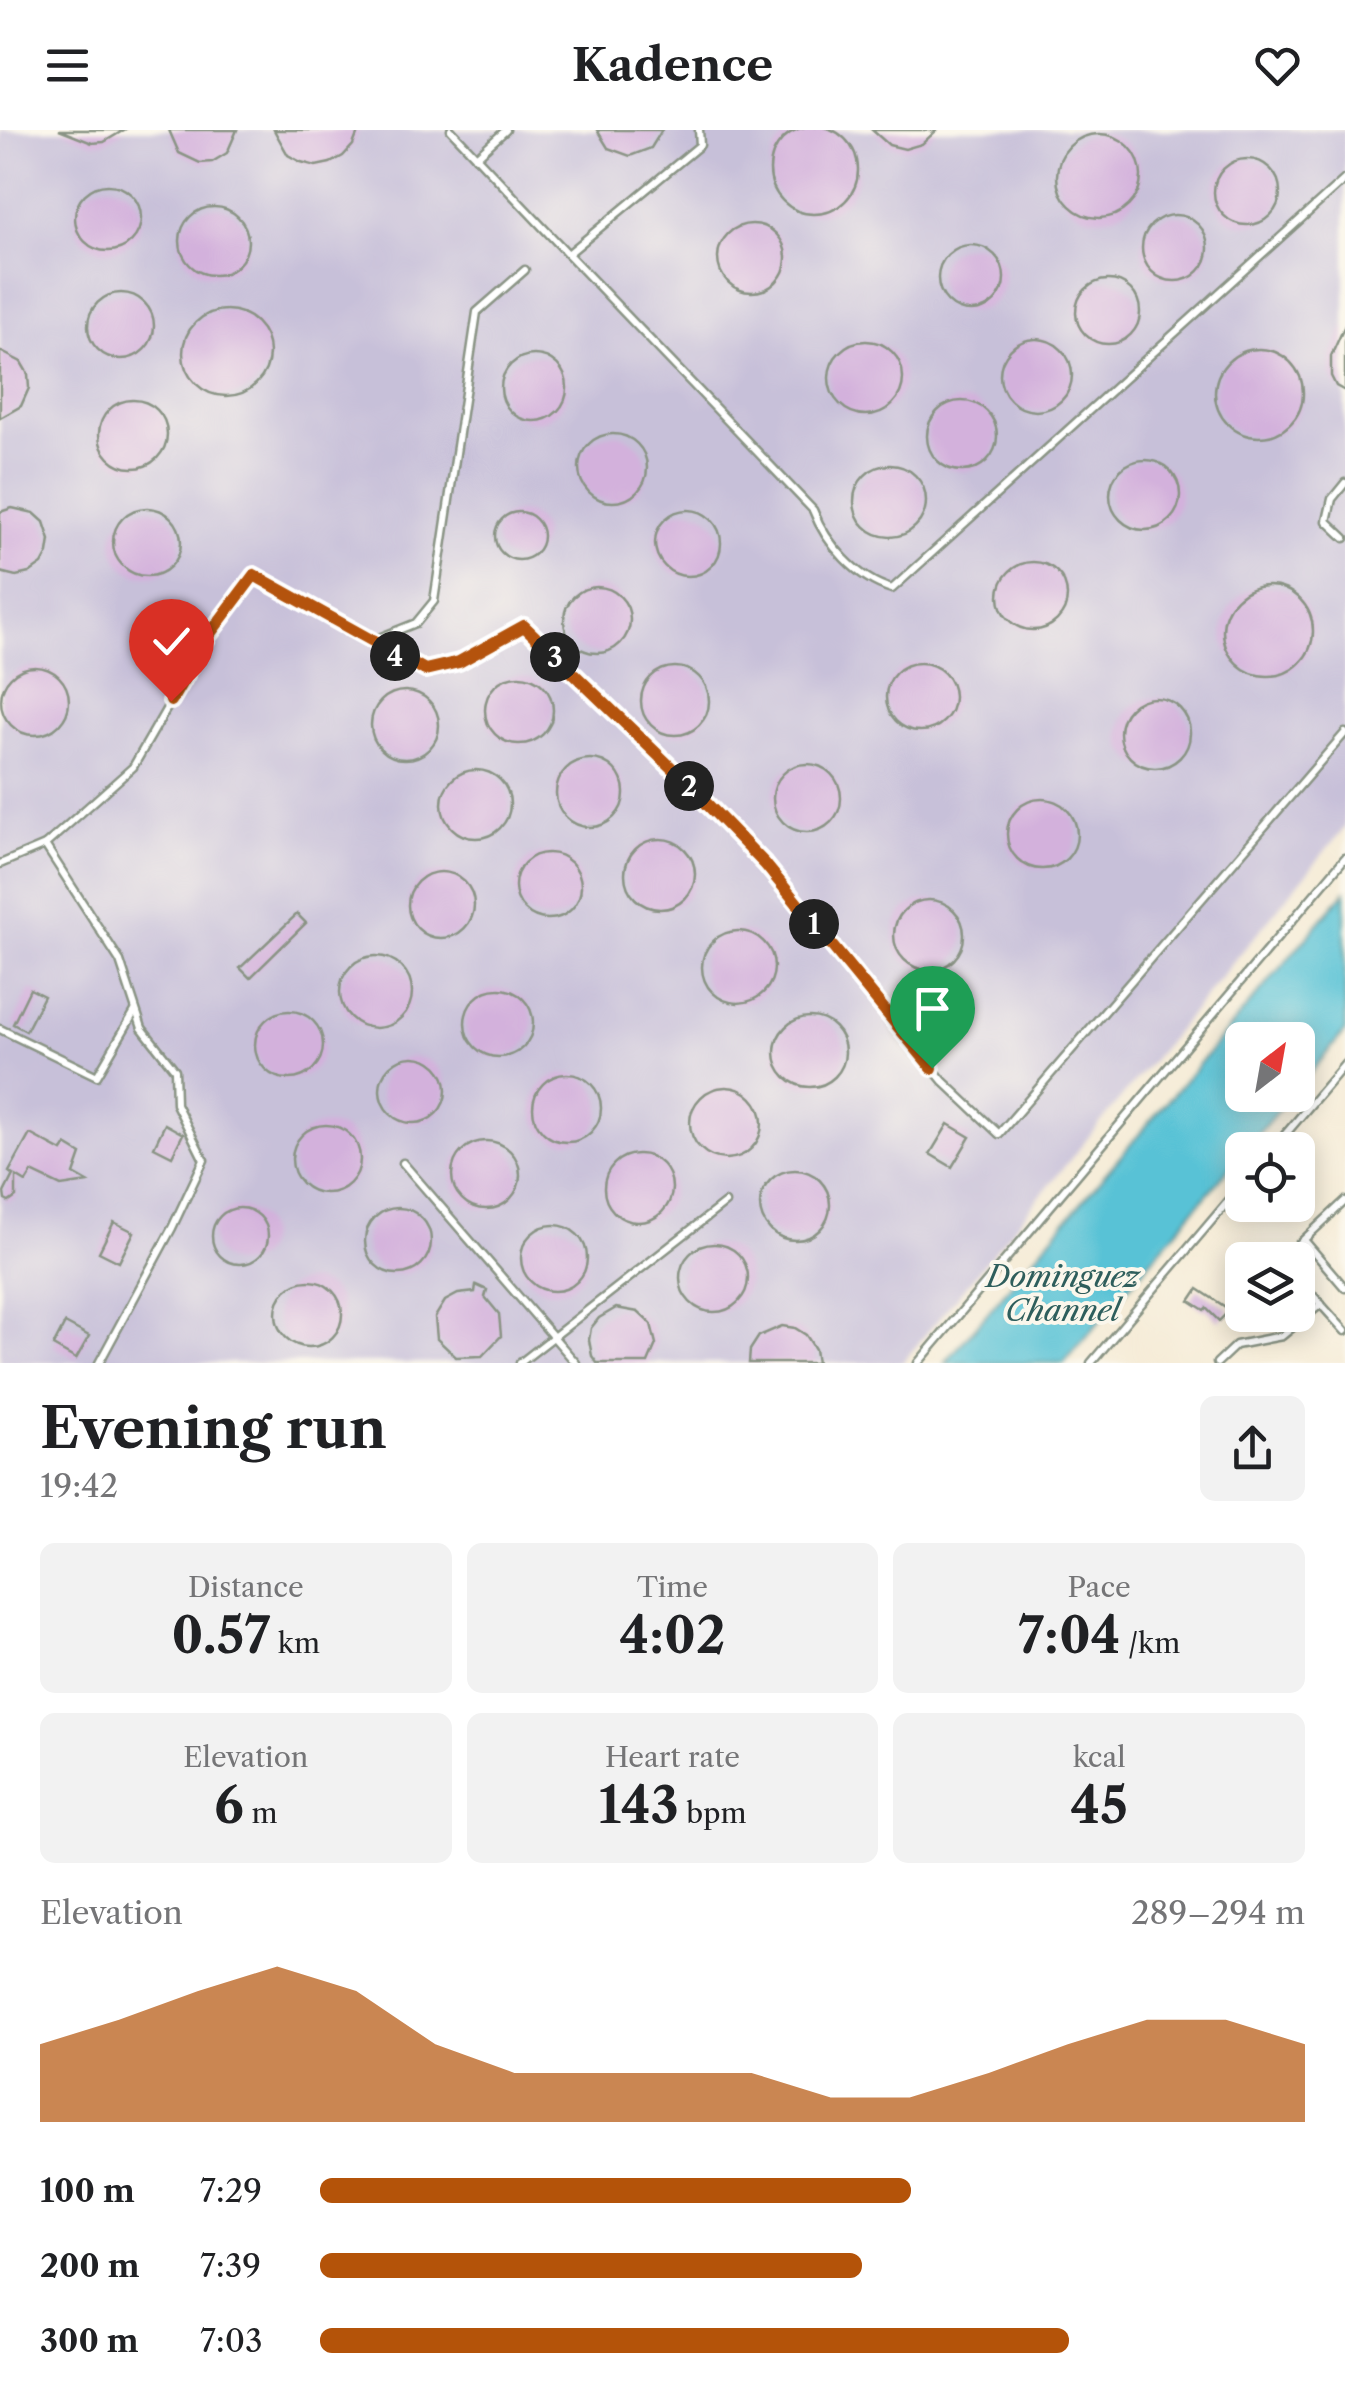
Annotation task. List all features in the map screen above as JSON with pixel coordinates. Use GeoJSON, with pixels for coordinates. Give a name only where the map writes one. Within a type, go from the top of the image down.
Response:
{"type":"FeatureCollection","features":[{"type":"Feature","properties":{"kind":"lane"},"geometry":{"type":"LineString","coordinates":[[451,130],[813,510],[822,532],[871,583],[892,589],[1345,180]]}},
{"type":"Feature","properties":{"kind":"lane"},"geometry":{"type":"LineString","coordinates":[[476,157],[506,130]]}},
{"type":"Feature","properties":{"kind":"lane"},"geometry":{"type":"LineString","coordinates":[[568,254],[700,145],[699,130]]}},
{"type":"Feature","properties":{"kind":"lane"},"geometry":{"type":"LineString","coordinates":[[370,642],[416,623],[434,601],[477,312],[525,270]]}},
{"type":"Feature","properties":{"kind":"lane"},"geometry":{"type":"LineString","coordinates":[[1345,483],[1332,498],[1326,521],[1345,538]]}},
{"type":"Feature","properties":{"kind":"lane"},"geometry":{"type":"LineString","coordinates":[[0,864],[44,845],[133,767],[209,635],[254,575],[425,670],[459,662],[524,626],[765,864],[943,1081],[1000,1134],[1345,733]]}},
{"type":"Feature","properties":{"kind":"lane"},"geometry":{"type":"LineString","coordinates":[[44,845],[120,960],[142,1028],[175,1070],[176,1104],[204,1160],[172,1228],[98,1363]]}},
{"type":"Feature","properties":{"kind":"lane"},"geometry":{"type":"LineString","coordinates":[[918,1363],[1345,858]]}},
{"type":"Feature","properties":{"kind":"lane"},"geometry":{"type":"LineString","coordinates":[[0,1029],[97,1076],[136,1009]]}},
{"type":"Feature","properties":{"kind":"lane"},"geometry":{"type":"LineString","coordinates":[[1287,1132],[1345,1064]]}},
{"type":"Feature","properties":{"kind":"lane"},"geometry":{"type":"LineString","coordinates":[[403,1163],[576,1363]]}},
{"type":"Feature","properties":{"kind":"lane"},"geometry":{"type":"LineString","coordinates":[[1345,1201],[1304,1240],[1345,1288]]}},
{"type":"Feature","properties":{"kind":"lane"},"geometry":{"type":"LineString","coordinates":[[520,1363],[725,1203]]}},
{"type":"Feature","properties":{"kind":"lane"},"geometry":{"type":"LineString","coordinates":[[1091,1363],[1225,1205]]}},
{"type":"Feature","properties":{"kind":"lane"},"geometry":{"type":"LineString","coordinates":[[1315,1297],[1345,1330]]}},
{"type":"Feature","properties":{"kind":"lane"},"geometry":{"type":"LineString","coordinates":[[1218,1363],[1236,1345],[1282,1336],[1321,1304]]}},
{"type":"Feature","properties":{"kind":"shaded area"},"geometry":{"type":"Polygon","coordinates":[[[0,130],[1345,130],[1345,827],[902,1363],[0,1363],[0,130]]]}},
{"type":"Feature","properties":{"kind":"water","name":"Dominguez Channel"},"geometry":{"type":"Polygon","coordinates":[[[1345,892],[1345,1031],[1315,1067],[1315,1022],[1235,1022],[1345,892]]]}},
{"type":"Feature","properties":{"kind":"water","name":"Dominguez Channel"},"geometry":{"type":"Polygon","coordinates":[[[1225,1033],[1225,1112],[1277,1112],[1260,1132],[1225,1132],[1225,1173],[1064,1363],[945,1363],[1225,1033]]]}},
{"type":"Feature","properties":{"kind":"building"},"geometry":{"type":"Polygon","coordinates":[[[814,126],[845,139],[858,170],[845,201],[814,214],[783,201],[770,170],[783,139],[814,126]]]}},
{"type":"Feature","properties":{"kind":"building"},"geometry":{"type":"Polygon","coordinates":[[[59,130],[124,130],[104,142],[92,143],[59,130]]]}},
{"type":"Feature","properties":{"kind":"building"},"geometry":{"type":"Polygon","coordinates":[[[169,130],[237,130],[227,153],[212,162],[200,163],[179,153],[169,130]]]}},
{"type":"Feature","properties":{"kind":"building"},"geometry":{"type":"Polygon","coordinates":[[[274,130],[359,130],[343,156],[316,166],[288,155],[274,130]]]}},
{"type":"Feature","properties":{"kind":"building"},"geometry":{"type":"Polygon","coordinates":[[[597,130],[662,130],[651,148],[630,156],[608,148],[597,130]]]}},
{"type":"Feature","properties":{"kind":"building"},"geometry":{"type":"Polygon","coordinates":[[[872,130],[937,130],[922,144],[905,149],[889,145],[872,130]]]}},
{"type":"Feature","properties":{"kind":"building"},"geometry":{"type":"Polygon","coordinates":[[[1091,134],[1107,134],[1123,141],[1134,152],[1141,176],[1138,192],[1129,206],[1107,218],[1091,218],[1075,211],[1064,200],[1057,184],[1057,168],[1064,152],[1075,141],[1091,134]]]}},
{"type":"Feature","properties":{"kind":"building"},"geometry":{"type":"Polygon","coordinates":[[[1247,159],[1260,161],[1270,169],[1278,179],[1278,205],[1270,215],[1260,223],[1247,225],[1234,223],[1224,215],[1216,205],[1214,192],[1216,179],[1224,169],[1234,161],[1247,159]]]}},
{"type":"Feature","properties":{"kind":"building"},"geometry":{"type":"Polygon","coordinates":[[[108,185],[132,194],[141,218],[132,242],[108,251],[84,242],[75,218],[84,194],[108,185]]]}},
{"type":"Feature","properties":{"kind":"building"},"geometry":{"type":"Polygon","coordinates":[[[214,207],[238,217],[248,241],[238,265],[214,275],[190,265],[180,241],[190,217],[214,207]]]}},
{"type":"Feature","properties":{"kind":"building"},"geometry":{"type":"Polygon","coordinates":[[[1175,215],[1199,224],[1208,248],[1199,272],[1175,281],[1151,272],[1142,248],[1151,224],[1175,215]]]}},
{"type":"Feature","properties":{"kind":"building"},"geometry":{"type":"Polygon","coordinates":[[[752,224],[776,234],[786,258],[776,282],[752,292],[728,282],[718,258],[728,234],[752,224]]]}},
{"type":"Feature","properties":{"kind":"building"},"geometry":{"type":"Polygon","coordinates":[[[971,245],[994,255],[1004,278],[994,301],[971,311],[948,301],[938,278],[948,255],[971,245]]]}},
{"type":"Feature","properties":{"kind":"building"},"geometry":{"type":"Polygon","coordinates":[[[1108,280],[1130,290],[1140,312],[1130,334],[1108,344],[1086,334],[1076,312],[1086,290],[1108,280]]]}},
{"type":"Feature","properties":{"kind":"building"},"geometry":{"type":"Polygon","coordinates":[[[121,293],[145,302],[154,326],[145,350],[121,359],[97,350],[88,326],[97,302],[121,293]]]}},
{"type":"Feature","properties":{"kind":"building"},"geometry":{"type":"Polygon","coordinates":[[[226,310],[250,317],[262,329],[269,353],[262,377],[250,389],[226,396],[202,389],[190,377],[183,353],[190,329],[202,317],[226,310]]]}},
{"type":"Feature","properties":{"kind":"building"},"geometry":{"type":"Polygon","coordinates":[[[1345,325],[1345,391],[1336,386],[1331,376],[1331,356],[1345,325]]]}},
{"type":"Feature","properties":{"kind":"building"},"geometry":{"type":"Polygon","coordinates":[[[1036,339],[1061,350],[1072,375],[1061,400],[1036,411],[1011,400],[1000,375],[1011,350],[1036,339]]]}},
{"type":"Feature","properties":{"kind":"building"},"geometry":{"type":"Polygon","coordinates":[[[866,341],[892,352],[903,378],[892,404],[866,415],[840,404],[829,378],[840,352],[866,341]]]}},
{"type":"Feature","properties":{"kind":"building"},"geometry":{"type":"Polygon","coordinates":[[[1259,349],[1284,356],[1296,368],[1303,393],[1296,418],[1284,430],[1259,437],[1234,430],[1222,418],[1215,393],[1222,368],[1234,356],[1259,349]]]}},
{"type":"Feature","properties":{"kind":"building"},"geometry":{"type":"Polygon","coordinates":[[[0,351],[21,362],[28,374],[29,388],[21,406],[0,418],[0,351]]]}},
{"type":"Feature","properties":{"kind":"building"},"geometry":{"type":"Polygon","coordinates":[[[534,355],[558,364],[567,388],[558,412],[534,421],[510,412],[501,388],[510,364],[534,355]]]}},
{"type":"Feature","properties":{"kind":"building"},"geometry":{"type":"Polygon","coordinates":[[[133,400],[157,410],[167,434],[157,458],[133,468],[109,458],[99,434],[109,410],[133,400]]]}},
{"type":"Feature","properties":{"kind":"building"},"geometry":{"type":"Polygon","coordinates":[[[962,401],[976,403],[987,411],[995,422],[995,450],[987,461],[976,469],[962,471],[948,469],[937,461],[929,450],[927,436],[929,422],[937,411],[948,403],[962,401]]]}},
{"type":"Feature","properties":{"kind":"building"},"geometry":{"type":"Polygon","coordinates":[[[613,434],[637,444],[647,468],[637,492],[613,502],[589,492],[579,468],[589,444],[613,434]]]}},
{"type":"Feature","properties":{"kind":"building"},"geometry":{"type":"Polygon","coordinates":[[[1145,460],[1159,462],[1170,470],[1178,481],[1178,509],[1170,520],[1159,528],[1145,530],[1131,528],[1120,520],[1112,509],[1110,495],[1112,481],[1120,470],[1131,462],[1145,460]]]}},
{"type":"Feature","properties":{"kind":"building"},"geometry":{"type":"Polygon","coordinates":[[[890,465],[915,476],[926,501],[915,526],[890,537],[865,526],[854,501],[865,476],[890,465]]]}},
{"type":"Feature","properties":{"kind":"building"},"geometry":{"type":"Polygon","coordinates":[[[12,508],[34,513],[44,522],[50,540],[42,564],[16,576],[0,572],[0,512],[12,508]]]}},
{"type":"Feature","properties":{"kind":"building"},"geometry":{"type":"Polygon","coordinates":[[[147,508],[171,518],[181,542],[171,566],[147,576],[123,566],[113,542],[123,518],[147,508]]]}},
{"type":"Feature","properties":{"kind":"building"},"geometry":{"type":"Polygon","coordinates":[[[688,510],[701,512],[711,520],[719,530],[719,556],[711,566],[701,574],[688,576],[675,574],[665,566],[657,556],[655,543],[657,530],[665,520],[675,512],[688,510]]]}},
{"type":"Feature","properties":{"kind":"building"},"geometry":{"type":"Polygon","coordinates":[[[519,512],[536,519],[543,536],[536,553],[519,560],[502,553],[495,536],[502,519],[519,512]]]}},
{"type":"Feature","properties":{"kind":"building"},"geometry":{"type":"Polygon","coordinates":[[[1033,562],[1046,564],[1057,572],[1065,583],[1065,609],[1057,620],[1046,628],[1033,630],[1020,628],[1009,620],[1001,609],[999,596],[1001,583],[1009,572],[1020,564],[1033,562]]]}},
{"type":"Feature","properties":{"kind":"building"},"geometry":{"type":"Polygon","coordinates":[[[1268,586],[1285,589],[1300,599],[1310,614],[1310,648],[1300,663],[1285,673],[1268,676],[1251,673],[1236,663],[1226,648],[1223,631],[1226,614],[1236,599],[1251,589],[1268,586]]]}},
{"type":"Feature","properties":{"kind":"building"},"geometry":{"type":"Polygon","coordinates":[[[597,587],[610,589],[620,597],[628,607],[628,633],[620,643],[610,651],[597,653],[584,651],[574,643],[566,633],[564,620],[566,607],[574,597],[584,589],[597,587]]]}},
{"type":"Feature","properties":{"kind":"building"},"geometry":{"type":"Polygon","coordinates":[[[920,663],[933,665],[944,673],[952,684],[952,710],[944,721],[933,729],[920,731],[907,729],[896,721],[888,710],[886,697],[888,684],[896,673],[907,665],[920,663]]]}},
{"type":"Feature","properties":{"kind":"building"},"geometry":{"type":"Polygon","coordinates":[[[35,667],[48,669],[59,677],[67,688],[67,714],[59,725],[48,733],[35,735],[22,733],[11,725],[3,714],[1,701],[3,688],[11,677],[22,669],[35,667]]]}},
{"type":"Feature","properties":{"kind":"building"},"geometry":{"type":"Polygon","coordinates":[[[675,667],[699,677],[709,701],[699,725],[675,735],[651,725],[641,701],[651,677],[675,667]]]}},
{"type":"Feature","properties":{"kind":"building"},"geometry":{"type":"Polygon","coordinates":[[[519,676],[543,686],[553,710],[543,734],[519,744],[495,734],[485,710],[495,686],[519,676]]]}},
{"type":"Feature","properties":{"kind":"building"},"geometry":{"type":"Polygon","coordinates":[[[405,691],[429,701],[439,725],[429,749],[405,759],[381,749],[371,725],[381,701],[405,691]]]}},
{"type":"Feature","properties":{"kind":"building"},"geometry":{"type":"Polygon","coordinates":[[[1155,698],[1169,700],[1180,708],[1188,719],[1188,747],[1180,758],[1169,766],[1155,768],[1141,766],[1130,758],[1122,747],[1120,733],[1122,719],[1130,708],[1141,700],[1155,698]]]}},
{"type":"Feature","properties":{"kind":"building"},"geometry":{"type":"Polygon","coordinates":[[[590,759],[614,769],[624,793],[614,817],[590,827],[566,817],[556,793],[566,769],[590,759]]]}},
{"type":"Feature","properties":{"kind":"building"},"geometry":{"type":"Polygon","coordinates":[[[807,764],[820,766],[831,774],[839,785],[839,811],[831,822],[820,830],[807,832],[794,830],[783,822],[775,811],[773,798],[775,785],[783,774],[794,766],[807,764]]]}},
{"type":"Feature","properties":{"kind":"building"},"geometry":{"type":"Polygon","coordinates":[[[476,770],[500,780],[510,804],[500,828],[476,838],[452,828],[442,804],[452,780],[476,770]]]}},
{"type":"Feature","properties":{"kind":"building"},"geometry":{"type":"Polygon","coordinates":[[[1042,799],[1056,801],[1067,809],[1075,820],[1075,848],[1067,859],[1056,867],[1042,869],[1028,867],[1017,859],[1009,848],[1007,834],[1009,820],[1017,809],[1028,801],[1042,799]]]}},
{"type":"Feature","properties":{"kind":"building"},"geometry":{"type":"Polygon","coordinates":[[[660,839],[684,850],[695,874],[684,898],[660,909],[636,898],[625,874],[636,850],[660,839]]]}},
{"type":"Feature","properties":{"kind":"building"},"geometry":{"type":"Polygon","coordinates":[[[548,853],[572,862],[581,886],[572,910],[548,919],[524,910],[515,886],[524,862],[548,853]]]}},
{"type":"Feature","properties":{"kind":"building"},"geometry":{"type":"Polygon","coordinates":[[[441,872],[464,882],[474,905],[464,928],[441,938],[418,928],[408,905],[418,882],[441,872]]]}},
{"type":"Feature","properties":{"kind":"building"},"geometry":{"type":"Polygon","coordinates":[[[929,900],[954,910],[964,935],[954,960],[929,970],[904,960],[894,935],[904,910],[929,900]]]}},
{"type":"Feature","properties":{"kind":"building"},"geometry":{"type":"Polygon","coordinates":[[[297,914],[306,923],[250,978],[240,968],[297,914]]]}},
{"type":"Feature","properties":{"kind":"building"},"geometry":{"type":"Polygon","coordinates":[[[738,931],[752,933],[764,941],[772,953],[772,981],[764,993],[752,1001],[738,1003],[724,1001],[712,993],[704,981],[702,967],[704,953],[712,941],[724,933],[738,931]]]}},
{"type":"Feature","properties":{"kind":"building"},"geometry":{"type":"Polygon","coordinates":[[[376,956],[401,967],[412,992],[401,1017],[376,1028],[351,1017],[340,992],[351,967],[376,956]]]}},
{"type":"Feature","properties":{"kind":"building"},"geometry":{"type":"Polygon","coordinates":[[[30,989],[44,996],[26,1031],[13,1024],[30,989]]]}},
{"type":"Feature","properties":{"kind":"building"},"geometry":{"type":"Polygon","coordinates":[[[499,989],[523,999],[533,1023],[523,1047],[499,1057],[475,1047],[465,1023],[475,999],[499,989]]]}},
{"type":"Feature","properties":{"kind":"building"},"geometry":{"type":"Polygon","coordinates":[[[289,1011],[313,1021],[323,1045],[313,1069],[289,1079],[265,1069],[255,1045],[265,1021],[289,1011]]]}},
{"type":"Feature","properties":{"kind":"building"},"geometry":{"type":"Polygon","coordinates":[[[810,1017],[824,1019],[835,1027],[843,1038],[843,1066],[835,1077],[824,1085],[810,1087],[796,1085],[785,1077],[777,1066],[775,1052],[777,1038],[785,1027],[796,1019],[810,1017]]]}},
{"type":"Feature","properties":{"kind":"building"},"geometry":{"type":"Polygon","coordinates":[[[413,1057],[426,1059],[436,1067],[444,1077],[444,1103],[436,1113],[426,1121],[413,1123],[400,1121],[390,1113],[382,1103],[380,1090],[382,1077],[390,1067],[400,1059],[413,1057]]]}},
{"type":"Feature","properties":{"kind":"building"},"geometry":{"type":"Polygon","coordinates":[[[567,1074],[580,1076],[591,1084],[599,1095],[599,1121],[591,1132],[580,1140],[567,1142],[554,1140],[543,1132],[535,1121],[533,1108],[535,1095],[543,1084],[554,1076],[567,1074]]]}},
{"type":"Feature","properties":{"kind":"building"},"geometry":{"type":"Polygon","coordinates":[[[726,1087],[740,1089],[752,1097],[760,1109],[760,1137],[752,1149],[740,1157],[726,1159],[712,1157],[700,1149],[692,1137],[690,1123],[692,1109],[700,1097],[712,1089],[726,1087]]]}},
{"type":"Feature","properties":{"kind":"building"},"geometry":{"type":"Polygon","coordinates":[[[165,1124],[183,1134],[172,1156],[154,1147],[165,1124]]]}},
{"type":"Feature","properties":{"kind":"building"},"geometry":{"type":"Polygon","coordinates":[[[948,1124],[970,1137],[952,1167],[930,1154],[948,1124]]]}},
{"type":"Feature","properties":{"kind":"building"},"geometry":{"type":"Polygon","coordinates":[[[326,1125],[350,1135],[360,1159],[350,1183],[326,1193],[302,1183],[292,1159],[302,1135],[326,1125]]]}},
{"type":"Feature","properties":{"kind":"building"},"geometry":{"type":"Polygon","coordinates":[[[30,1134],[62,1151],[66,1145],[81,1154],[74,1174],[88,1182],[61,1186],[32,1172],[26,1182],[16,1176],[16,1197],[5,1200],[4,1193],[13,1175],[9,1172],[30,1134]]]}},
{"type":"Feature","properties":{"kind":"building"},"geometry":{"type":"Polygon","coordinates":[[[486,1141],[510,1151],[520,1175],[510,1199],[486,1209],[462,1199],[452,1175],[462,1151],[486,1141]]]}},
{"type":"Feature","properties":{"kind":"building"},"geometry":{"type":"Polygon","coordinates":[[[638,1154],[662,1164],[672,1188],[662,1212],[638,1222],[614,1212],[604,1188],[614,1164],[638,1154]]]}},
{"type":"Feature","properties":{"kind":"building"},"geometry":{"type":"Polygon","coordinates":[[[795,1170],[820,1180],[830,1205],[820,1230],[795,1240],[770,1230],[760,1205],[770,1180],[795,1170]]]}},
{"type":"Feature","properties":{"kind":"building"},"geometry":{"type":"Polygon","coordinates":[[[240,1208],[260,1216],[268,1236],[260,1256],[240,1264],[220,1256],[212,1236],[220,1216],[240,1208]]]}},
{"type":"Feature","properties":{"kind":"building"},"geometry":{"type":"Polygon","coordinates":[[[398,1208],[411,1210],[421,1218],[429,1228],[429,1254],[421,1264],[411,1272],[398,1274],[385,1272],[375,1264],[367,1254],[365,1241],[367,1228],[375,1218],[385,1210],[398,1208]]]}},
{"type":"Feature","properties":{"kind":"building"},"geometry":{"type":"Polygon","coordinates":[[[114,1222],[134,1232],[119,1262],[99,1252],[114,1222]]]}},
{"type":"Feature","properties":{"kind":"building"},"geometry":{"type":"Polygon","coordinates":[[[554,1225],[577,1235],[587,1258],[577,1281],[554,1291],[531,1281],[521,1258],[531,1235],[554,1225]]]}},
{"type":"Feature","properties":{"kind":"building"},"geometry":{"type":"Polygon","coordinates":[[[714,1244],[727,1246],[738,1254],[746,1265],[746,1291],[738,1302],[727,1310],[714,1312],[701,1310],[690,1302],[682,1291],[680,1278],[682,1265],[690,1254],[701,1246],[714,1244]]]}},
{"type":"Feature","properties":{"kind":"building"},"geometry":{"type":"Polygon","coordinates":[[[309,1281],[333,1290],[342,1314],[333,1338],[309,1347],[285,1338],[276,1314],[285,1290],[309,1281]]]}},
{"type":"Feature","properties":{"kind":"building"},"geometry":{"type":"Polygon","coordinates":[[[476,1285],[487,1290],[485,1297],[499,1314],[501,1336],[482,1356],[456,1357],[437,1339],[435,1317],[445,1301],[475,1292],[476,1285]]]}},
{"type":"Feature","properties":{"kind":"building"},"geometry":{"type":"Polygon","coordinates":[[[1198,1289],[1225,1307],[1225,1315],[1219,1321],[1206,1308],[1190,1301],[1198,1289]]]}},
{"type":"Feature","properties":{"kind":"building"},"geometry":{"type":"Polygon","coordinates":[[[616,1308],[638,1312],[651,1324],[656,1344],[648,1363],[597,1363],[592,1356],[591,1328],[616,1308]]]}},
{"type":"Feature","properties":{"kind":"building"},"geometry":{"type":"Polygon","coordinates":[[[65,1323],[89,1336],[76,1359],[53,1346],[65,1323]]]}},
{"type":"Feature","properties":{"kind":"building"},"geometry":{"type":"Polygon","coordinates":[[[782,1326],[806,1335],[815,1349],[817,1363],[749,1363],[750,1350],[759,1336],[782,1326]]]}},
{"type":"Feature","properties":{"kind":"route"},"geometry":{"type":"LineString","coordinates":[[171,701],[209,635],[254,575],[425,670],[459,662],[524,626],[765,864],[932,1068]]}}]}
